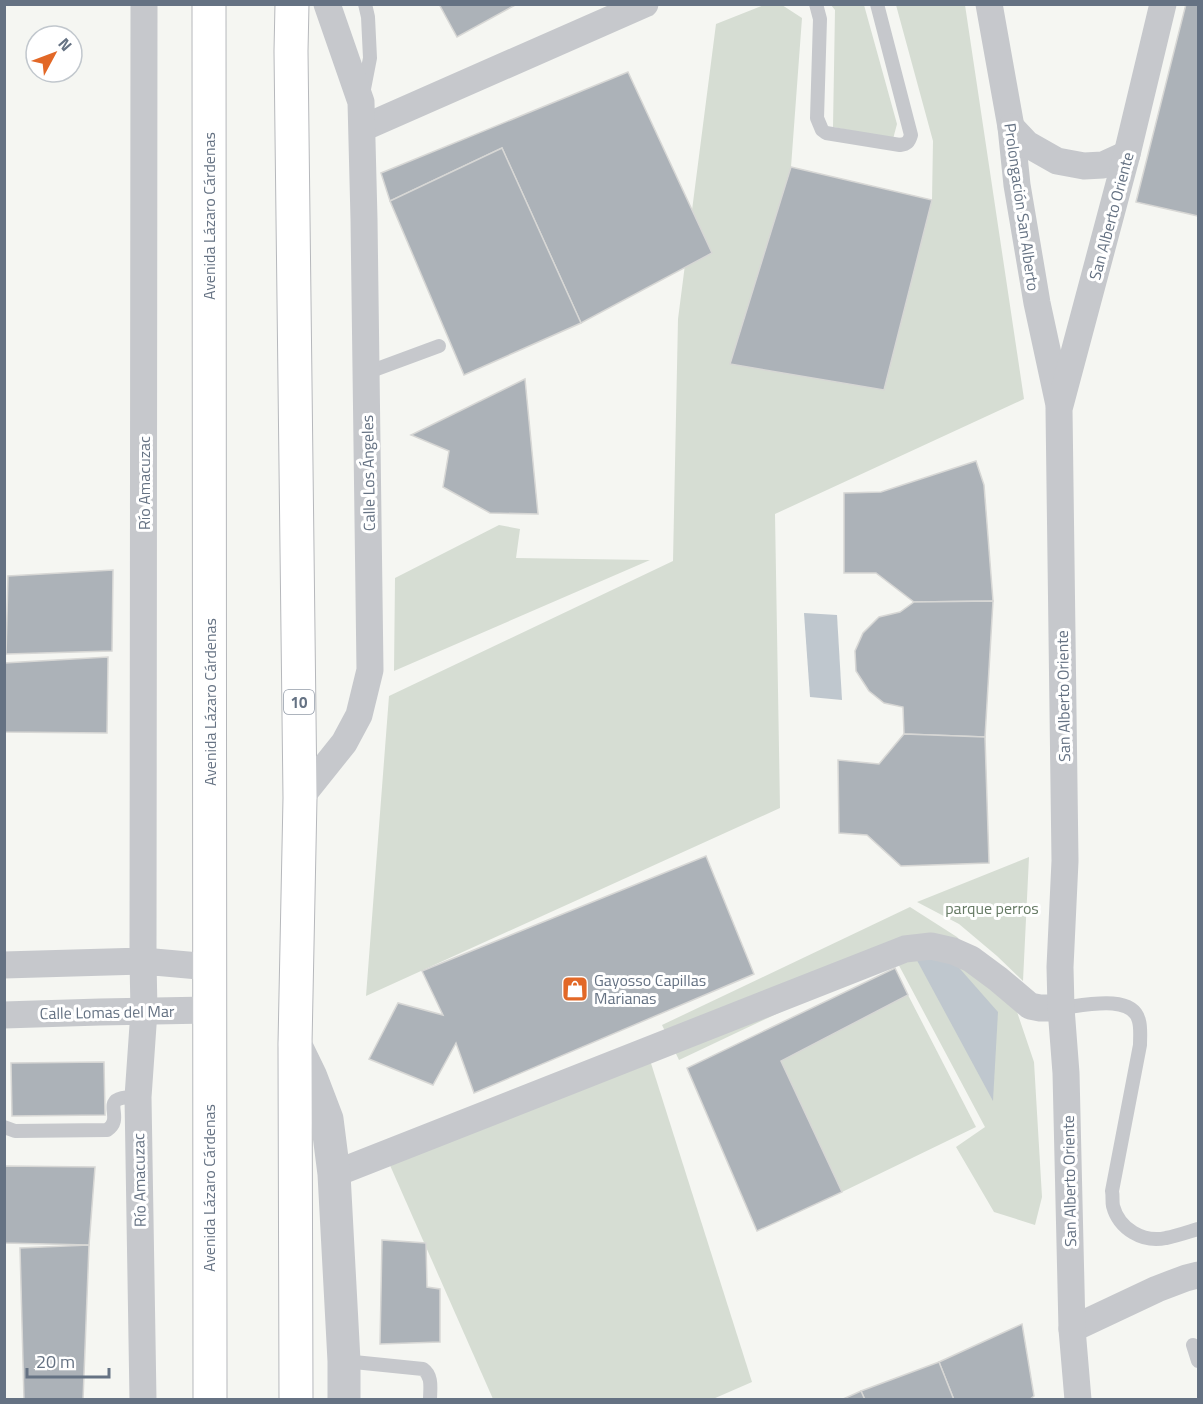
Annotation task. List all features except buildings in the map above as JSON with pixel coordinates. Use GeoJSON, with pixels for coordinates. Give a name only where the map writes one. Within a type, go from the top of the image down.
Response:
{"type":"FeatureCollection","features":[{"type":"Feature","properties":{"kind":"highway","name":"Avenida Lázaro Cárdenas"},"geometry":{"type":"LineString","coordinates":[[209,4],[210,1400]]}},
{"type":"Feature","properties":{"kind":"highway","name":"10"},"geometry":{"type":"LineString","coordinates":[[292,4],[291,96],[300,798],[295,1044],[296,1400]]}},
{"type":"Feature","properties":{"kind":"street","name":"Río Amacuzac"},"geometry":{"type":"LineString","coordinates":[[143,1400],[138,1097],[144,1011],[144,4]]}},
{"type":"Feature","properties":{"kind":"street","name":"Calle Los Ángeles"},"geometry":{"type":"LineString","coordinates":[[300,798],[349,734],[359,715],[370,670],[362,115],[327,4]]}},
{"type":"Feature","properties":{"kind":"street"},"geometry":{"type":"LineString","coordinates":[[362,115],[645,4]]}},
{"type":"Feature","properties":{"kind":"street","name":"Prolongación San Alberto"},"geometry":{"type":"LineString","coordinates":[[989,4],[1011,126],[1017,185],[1036,303],[1059,409]]}},
{"type":"Feature","properties":{"kind":"street","name":"San Alberto Oriente"},"geometry":{"type":"LineString","coordinates":[[1078,1400],[1072,1329],[1066,1072],[1060,967],[1065,861],[1059,409],[1127,154],[1163,4]]}},
{"type":"Feature","properties":{"kind":"street"},"geometry":{"type":"LineString","coordinates":[[1011,126],[1027,144],[1057,161],[1084,166],[1103,165],[1127,154]]}},
{"type":"Feature","properties":{"kind":"street"},"geometry":{"type":"LineString","coordinates":[[334,1174],[904,949],[931,946],[953,951],[970,959],[998,979],[1030,1006],[1061,1008]]}},
{"type":"Feature","properties":{"kind":"street"},"geometry":{"type":"LineString","coordinates":[[4,965],[143,961],[210,967]]}},
{"type":"Feature","properties":{"kind":"street","name":"Calle Lomas del Mar"},"geometry":{"type":"LineString","coordinates":[[4,1015],[209,1011]]}},
{"type":"Feature","properties":{"kind":"street","name":"10"},"geometry":{"type":"LineString","coordinates":[[295,1044],[327,1119],[334,1174],[344,1400]]}},
{"type":"Feature","properties":{"kind":"street"},"geometry":{"type":"LineString","coordinates":[[1072,1329],[1157,1289],[1198,1275]]}},
{"type":"Feature","properties":{"kind":"lane"},"geometry":{"type":"LineString","coordinates":[[362,115],[370,58],[365,4]]}},
{"type":"Feature","properties":{"kind":"lane"},"geometry":{"type":"LineString","coordinates":[[816,4],[820,19],[818,118],[822,130],[826,134],[906,144],[911,135],[877,4]]}},
{"type":"Feature","properties":{"kind":"lane"},"geometry":{"type":"LineString","coordinates":[[366,373],[439,346]]}},
{"type":"Feature","properties":{"kind":"lane"},"geometry":{"type":"LineString","coordinates":[[1061,1008],[1114,1003],[1131,1009],[1136,1013],[1139,1021],[1140,1045],[1112,1191],[1113,1205],[1119,1218],[1128,1230],[1142,1237],[1164,1239],[1198,1229]]}},
{"type":"Feature","properties":{"kind":"lane"},"geometry":{"type":"LineString","coordinates":[[4,1126],[15,1131],[107,1130],[115,1122],[114,1102],[120,1098],[138,1097]]}},
{"type":"Feature","properties":{"kind":"lane"},"geometry":{"type":"LineString","coordinates":[[1194,1344],[1198,1362]]}},
{"type":"Feature","properties":{"kind":"lane"},"geometry":{"type":"LineString","coordinates":[[344,1361],[423,1369],[429,1375],[430,1400]]}},
{"type":"Feature","properties":{"kind":"green space"},"geometry":{"type":"Polygon","coordinates":[[[764,5],[782,5],[802,18],[791,167],[731,364],[884,389],[932,200],[933,141],[896,5],[965,5],[1024,399],[775,514],[780,808],[366,996],[389,696],[673,561],[678,319],[716,24],[764,5]]]}},
{"type":"Feature","properties":{"kind":"green space"},"geometry":{"type":"Polygon","coordinates":[[[831,5],[864,5],[897,124],[893,139],[833,127],[835,10],[831,5]]]}},
{"type":"Feature","properties":{"kind":"green space"},"geometry":{"type":"Polygon","coordinates":[[[499,525],[520,529],[516,558],[650,560],[394,671],[395,578],[499,525]]]}},
{"type":"Feature","properties":{"kind":"green space","name":"parque perros"},"geometry":{"type":"Polygon","coordinates":[[[1029,857],[1023,981],[959,924],[917,902],[1029,857]]]}},
{"type":"Feature","properties":{"kind":"green space"},"geometry":{"type":"Polygon","coordinates":[[[910,907],[957,937],[1012,997],[1034,1062],[1042,1197],[1035,1225],[994,1212],[956,1147],[985,1127],[895,958],[679,1060],[662,1025],[910,907]]]}},
{"type":"Feature","properties":{"kind":"green space"},"geometry":{"type":"Polygon","coordinates":[[[908,995],[976,1127],[842,1192],[781,1061],[908,995]]]}},
{"type":"Feature","properties":{"kind":"green space"},"geometry":{"type":"Polygon","coordinates":[[[649,1057],[752,1382],[713,1399],[493,1399],[385,1154],[649,1057]]]}},
{"type":"Feature","properties":{"kind":"shaded area"},"geometry":{"type":"Polygon","coordinates":[[[804,613],[837,615],[842,700],[810,697],[804,613]]]}},
{"type":"Feature","properties":{"kind":"shaded area"},"geometry":{"type":"Polygon","coordinates":[[[913,953],[946,953],[998,1012],[993,1101],[913,953]]]}},
{"type":"Feature","properties":{"kind":"place","name":"Gayosso Capillas Marianas"},"geometry":{"type":"Point","coordinates":[575,989]}}]}
